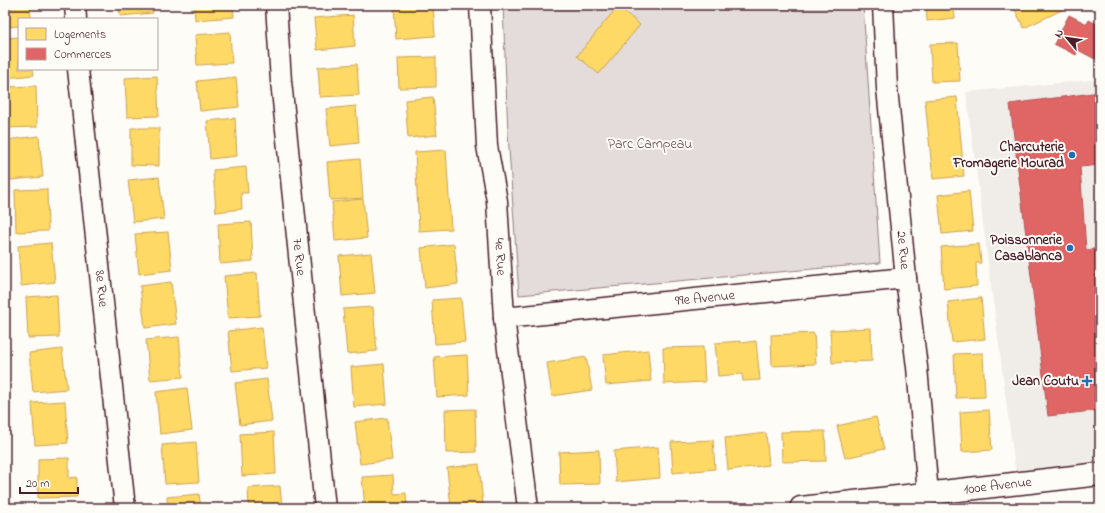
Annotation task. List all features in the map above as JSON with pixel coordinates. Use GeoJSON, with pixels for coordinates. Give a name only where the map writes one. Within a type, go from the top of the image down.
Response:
{"type":"FeatureCollection","features":[{"type":"Feature","properties":{"kind":"street"},"geometry":{"type":"LineString","coordinates":[[76,5],[76,18]]}},
{"type":"Feature","properties":{"kind":"street","name":"7e Rue"},"geometry":{"type":"LineString","coordinates":[[276,5],[281,81],[325,508]]}},
{"type":"Feature","properties":{"kind":"street","name":"4e Rue"},"geometry":{"type":"LineString","coordinates":[[480,5],[487,146],[497,201],[504,318],[528,508]]}},
{"type":"Feature","properties":{"kind":"street","name":"2e Rue"},"geometry":{"type":"LineString","coordinates":[[883,5],[887,88],[906,278],[917,367],[928,494]]}},
{"type":"Feature","properties":{"kind":"street","name":"8e Rue"},"geometry":{"type":"LineString","coordinates":[[78,70],[125,508]]}},
{"type":"Feature","properties":{"kind":"street","name":"99e Avenue"},"geometry":{"type":"LineString","coordinates":[[504,318],[906,278]]}},
{"type":"Feature","properties":{"kind":"street","name":"100e Avenue"},"geometry":{"type":"LineString","coordinates":[[801,508],[1100,474]]}},
{"type":"Feature","properties":{"kind":"shaded area"},"geometry":{"type":"Polygon","coordinates":[[[1100,79],[1100,474],[1017,484],[966,92],[1100,79]]]}},
{"type":"Feature","properties":{"kind":"green space","name":"Parc Campeau"},"geometry":{"type":"Polygon","coordinates":[[[503,5],[863,5],[880,263],[519,295],[508,134],[503,5]]]}},
{"type":"Feature","properties":{"kind":"building: Logements"},"geometry":{"type":"Polygon","coordinates":[[[5,5],[30,5],[31,18],[18,18],[18,26],[5,27],[5,5]]]}},
{"type":"Feature","properties":{"kind":"building: Logements"},"geometry":{"type":"Polygon","coordinates":[[[119,5],[152,5],[153,13],[120,16],[119,5]]]}},
{"type":"Feature","properties":{"kind":"building: Logements"},"geometry":{"type":"Polygon","coordinates":[[[194,5],[233,5],[234,17],[195,20],[194,5]]]}},
{"type":"Feature","properties":{"kind":"building: Logements"},"geometry":{"type":"Polygon","coordinates":[[[394,5],[433,5],[435,36],[396,39],[394,5]]]}},
{"type":"Feature","properties":{"kind":"building: Logements"},"geometry":{"type":"Polygon","coordinates":[[[926,5],[954,5],[955,18],[927,21],[926,5]]]}},
{"type":"Feature","properties":{"kind":"building: Logements"},"geometry":{"type":"Polygon","coordinates":[[[1021,5],[1060,5],[1062,10],[1024,28],[1014,8],[1021,5]]]}},
{"type":"Feature","properties":{"kind":"building: Logements"},"geometry":{"type":"Polygon","coordinates":[[[618,6],[640,25],[599,74],[577,56],[618,6]]]}},
{"type":"Feature","properties":{"kind":"building: Logements"},"geometry":{"type":"Polygon","coordinates":[[[353,15],[355,46],[317,50],[314,18],[353,15]]]}},
{"type":"Feature","properties":{"kind":"building: Logements"},"geometry":{"type":"Polygon","coordinates":[[[230,32],[232,63],[197,65],[195,35],[230,32]]]}},
{"type":"Feature","properties":{"kind":"building: Logements"},"geometry":{"type":"Polygon","coordinates":[[[18,37],[18,70],[33,70],[34,75],[5,78],[5,38],[18,37]]]}},
{"type":"Feature","properties":{"kind":"building: Logements"},"geometry":{"type":"Polygon","coordinates":[[[958,43],[960,81],[932,82],[930,44],[958,43]]]}},
{"type":"Feature","properties":{"kind":"building: Logements"},"geometry":{"type":"Polygon","coordinates":[[[436,57],[436,87],[399,88],[398,58],[436,57]]]}},
{"type":"Feature","properties":{"kind":"building: Logements"},"geometry":{"type":"Polygon","coordinates":[[[357,64],[359,95],[320,97],[318,67],[357,64]]]}},
{"type":"Feature","properties":{"kind":"building: Logements"},"geometry":{"type":"Polygon","coordinates":[[[157,76],[159,116],[127,117],[125,78],[157,76]]]}},
{"type":"Feature","properties":{"kind":"building: Logements"},"geometry":{"type":"Polygon","coordinates":[[[236,77],[239,107],[200,111],[197,81],[236,77]]]}},
{"type":"Feature","properties":{"kind":"building: Logements"},"geometry":{"type":"Polygon","coordinates":[[[36,86],[37,127],[5,128],[5,87],[36,86]]]}},
{"type":"Feature","properties":{"kind":"building: Logements"},"geometry":{"type":"Polygon","coordinates":[[[433,97],[437,135],[408,138],[405,100],[433,97]]]}},
{"type":"Feature","properties":{"kind":"building: Logements"},"geometry":{"type":"Polygon","coordinates":[[[957,97],[964,176],[933,179],[925,100],[957,97]]]}},
{"type":"Feature","properties":{"kind":"building: Logements"},"geometry":{"type":"Polygon","coordinates":[[[356,106],[359,143],[330,146],[326,109],[356,106]]]}},
{"type":"Feature","properties":{"kind":"building: Logements"},"geometry":{"type":"Polygon","coordinates":[[[235,118],[237,156],[210,159],[207,121],[235,118]]]}},
{"type":"Feature","properties":{"kind":"building: Logements"},"geometry":{"type":"Polygon","coordinates":[[[131,128],[159,128],[159,166],[131,165],[131,128]]]}},
{"type":"Feature","properties":{"kind":"building: Logements"},"geometry":{"type":"Polygon","coordinates":[[[39,136],[43,177],[10,180],[6,140],[39,136]]]}},
{"type":"Feature","properties":{"kind":"building: Logements"},"geometry":{"type":"Polygon","coordinates":[[[446,150],[451,229],[419,231],[415,152],[446,150]]]}},
{"type":"Feature","properties":{"kind":"building: Logements"},"geometry":{"type":"Polygon","coordinates":[[[360,159],[363,198],[330,200],[327,162],[360,159]]]}},
{"type":"Feature","properties":{"kind":"building: Logements"},"geometry":{"type":"Polygon","coordinates":[[[246,167],[248,193],[241,193],[242,209],[216,212],[213,170],[246,167]]]}},
{"type":"Feature","properties":{"kind":"building: Logements"},"geometry":{"type":"Polygon","coordinates":[[[159,177],[164,219],[133,222],[128,180],[159,177]]]}},
{"type":"Feature","properties":{"kind":"building: Logements"},"geometry":{"type":"Polygon","coordinates":[[[47,189],[48,231],[16,232],[15,190],[47,189]]]}},
{"type":"Feature","properties":{"kind":"building: Logements"},"geometry":{"type":"Polygon","coordinates":[[[969,191],[973,231],[942,234],[938,195],[969,191]]]}},
{"type":"Feature","properties":{"kind":"building: Logements"},"geometry":{"type":"Polygon","coordinates":[[[363,199],[367,238],[335,241],[332,202],[363,199]]]}},
{"type":"Feature","properties":{"kind":"building: Logements"},"geometry":{"type":"Polygon","coordinates":[[[251,222],[253,261],[220,264],[218,224],[251,222]]]}},
{"type":"Feature","properties":{"kind":"building: Logements"},"geometry":{"type":"Polygon","coordinates":[[[168,232],[172,270],[139,274],[135,234],[168,232]]]}},
{"type":"Feature","properties":{"kind":"building: Logements"},"geometry":{"type":"Polygon","coordinates":[[[51,243],[55,282],[21,286],[18,246],[51,243]]]}},
{"type":"Feature","properties":{"kind":"building: Logements"},"geometry":{"type":"Polygon","coordinates":[[[454,244],[458,284],[425,288],[421,248],[454,244]]]}},
{"type":"Feature","properties":{"kind":"building: Logements"},"geometry":{"type":"Polygon","coordinates":[[[979,244],[981,263],[976,263],[977,286],[944,289],[941,247],[979,244]]]}},
{"type":"Feature","properties":{"kind":"building: Logements"},"geometry":{"type":"Polygon","coordinates":[[[371,253],[375,293],[342,296],[339,256],[371,253]]]}},
{"type":"Feature","properties":{"kind":"building: Logements"},"geometry":{"type":"Polygon","coordinates":[[[257,273],[260,316],[228,318],[224,276],[257,273]]]}},
{"type":"Feature","properties":{"kind":"building: Logements"},"geometry":{"type":"Polygon","coordinates":[[[171,282],[176,324],[145,328],[140,286],[171,282]]]}},
{"type":"Feature","properties":{"kind":"building: Logements"},"geometry":{"type":"Polygon","coordinates":[[[57,295],[59,337],[28,338],[26,297],[57,295]]]}},
{"type":"Feature","properties":{"kind":"building: Logements"},"geometry":{"type":"Polygon","coordinates":[[[461,298],[465,342],[435,344],[432,300],[461,298]]]}},
{"type":"Feature","properties":{"kind":"building: Logements"},"geometry":{"type":"Polygon","coordinates":[[[981,298],[985,339],[952,342],[948,302],[981,298]]]}},
{"type":"Feature","properties":{"kind":"building: Logements"},"geometry":{"type":"Polygon","coordinates":[[[373,307],[377,351],[347,354],[343,309],[373,307]]]}},
{"type":"Feature","properties":{"kind":"building: Logements"},"geometry":{"type":"Polygon","coordinates":[[[262,327],[266,368],[232,371],[228,331],[262,327]]]}},
{"type":"Feature","properties":{"kind":"building: Logements"},"geometry":{"type":"Polygon","coordinates":[[[871,328],[872,361],[832,363],[830,330],[871,328]]]}},
{"type":"Feature","properties":{"kind":"building: Logements"},"geometry":{"type":"Polygon","coordinates":[[[814,333],[816,364],[772,366],[771,335],[814,333]]]}},
{"type":"Feature","properties":{"kind":"building: Logements"},"geometry":{"type":"Polygon","coordinates":[[[179,337],[183,377],[150,380],[146,340],[179,337]]]}},
{"type":"Feature","properties":{"kind":"building: Logements"},"geometry":{"type":"Polygon","coordinates":[[[741,341],[741,343],[756,341],[760,380],[743,381],[742,374],[718,376],[715,343],[741,341]]]}},
{"type":"Feature","properties":{"kind":"building: Logements"},"geometry":{"type":"Polygon","coordinates":[[[703,347],[705,382],[664,384],[663,348],[703,347]]]}},
{"type":"Feature","properties":{"kind":"building: Logements"},"geometry":{"type":"Polygon","coordinates":[[[62,349],[67,389],[33,392],[29,353],[62,349]]]}},
{"type":"Feature","properties":{"kind":"building: Logements"},"geometry":{"type":"Polygon","coordinates":[[[648,350],[651,381],[606,385],[603,355],[648,350]]]}},
{"type":"Feature","properties":{"kind":"building: Logements"},"geometry":{"type":"Polygon","coordinates":[[[983,353],[985,397],[956,398],[954,354],[983,353]]]}},
{"type":"Feature","properties":{"kind":"building: Logements"},"geometry":{"type":"Polygon","coordinates":[[[467,355],[469,395],[437,397],[434,357],[467,355]]]}},
{"type":"Feature","properties":{"kind":"building: Logements"},"geometry":{"type":"Polygon","coordinates":[[[586,357],[592,390],[552,396],[547,363],[586,357]]]}},
{"type":"Feature","properties":{"kind":"building: Logements"},"geometry":{"type":"Polygon","coordinates":[[[384,364],[387,404],[354,407],[351,367],[384,364]]]}},
{"type":"Feature","properties":{"kind":"building: Logements"},"geometry":{"type":"Polygon","coordinates":[[[267,379],[272,421],[240,425],[235,383],[267,379]]]}},
{"type":"Feature","properties":{"kind":"building: Logements"},"geometry":{"type":"Polygon","coordinates":[[[187,388],[192,430],[160,434],[156,392],[187,388]]]}},
{"type":"Feature","properties":{"kind":"building: Logements"},"geometry":{"type":"Polygon","coordinates":[[[65,401],[68,443],[35,445],[32,403],[65,401]]]}},
{"type":"Feature","properties":{"kind":"building: Logements"},"geometry":{"type":"Polygon","coordinates":[[[475,409],[476,452],[446,453],[445,410],[475,409]]]}},
{"type":"Feature","properties":{"kind":"building: Logements"},"geometry":{"type":"Polygon","coordinates":[[[989,410],[992,450],[962,452],[960,412],[989,410]]]}},
{"type":"Feature","properties":{"kind":"building: Logements"},"geometry":{"type":"Polygon","coordinates":[[[876,417],[884,449],[845,458],[837,426],[876,417]]]}},
{"type":"Feature","properties":{"kind":"building: Logements"},"geometry":{"type":"Polygon","coordinates":[[[387,418],[392,460],[360,464],[355,422],[387,418]]]}},
{"type":"Feature","properties":{"kind":"building: Logements"},"geometry":{"type":"Polygon","coordinates":[[[825,431],[826,461],[782,462],[781,432],[825,431]]]}},
{"type":"Feature","properties":{"kind":"building: Logements"},"geometry":{"type":"Polygon","coordinates":[[[274,432],[276,474],[242,476],[240,434],[274,432]]]}},
{"type":"Feature","properties":{"kind":"building: Logements"},"geometry":{"type":"Polygon","coordinates":[[[766,433],[769,465],[728,470],[725,438],[766,433]]]}},
{"type":"Feature","properties":{"kind":"building: Logements"},"geometry":{"type":"Polygon","coordinates":[[[713,440],[715,469],[673,473],[671,442],[713,440]]]}},
{"type":"Feature","properties":{"kind":"building: Logements"},"geometry":{"type":"Polygon","coordinates":[[[196,442],[199,482],[165,484],[162,445],[196,442]]]}},
{"type":"Feature","properties":{"kind":"building: Logements"},"geometry":{"type":"Polygon","coordinates":[[[658,447],[660,478],[616,482],[614,451],[658,447]]]}},
{"type":"Feature","properties":{"kind":"building: Logements"},"geometry":{"type":"Polygon","coordinates":[[[599,450],[600,484],[560,485],[559,452],[599,450]]]}},
{"type":"Feature","properties":{"kind":"building: Logements"},"geometry":{"type":"Polygon","coordinates":[[[69,458],[69,478],[77,477],[77,497],[38,498],[38,459],[69,458]]]}},
{"type":"Feature","properties":{"kind":"building: Logements"},"geometry":{"type":"Polygon","coordinates":[[[479,464],[483,505],[451,508],[447,468],[479,464]]]}},
{"type":"Feature","properties":{"kind":"building: Logements"},"geometry":{"type":"Polygon","coordinates":[[[393,475],[394,494],[406,493],[407,508],[365,508],[362,477],[393,475]]]}},
{"type":"Feature","properties":{"kind":"building: Logements"},"geometry":{"type":"Polygon","coordinates":[[[280,486],[282,508],[249,508],[248,488],[280,486]]]}},
{"type":"Feature","properties":{"kind":"building: Logements"},"geometry":{"type":"Polygon","coordinates":[[[199,494],[201,508],[168,508],[167,497],[199,494]]]}},
{"type":"Feature","properties":{"kind":"building: Commerces"},"geometry":{"type":"Polygon","coordinates":[[[1069,15],[1087,24],[1089,20],[1100,26],[1100,49],[1095,59],[1078,50],[1076,55],[1054,44],[1069,15]]]}},
{"type":"Feature","properties":{"kind":"building: Commerces"},"geometry":{"type":"Polygon","coordinates":[[[1100,92],[1100,165],[1080,167],[1086,250],[1100,248],[1100,410],[1048,416],[1010,104],[1100,92]]]}},
{"type":"Feature","properties":{"kind":"place","name":"Charcuterie Fromagerie Mourad"},"geometry":{"type":"Point","coordinates":[1072,155]}},
{"type":"Feature","properties":{"kind":"place","name":"Poissonnerie Casablanca"},"geometry":{"type":"Point","coordinates":[1070,248]}},
{"type":"Feature","properties":{"kind":"place","name":"Jean Coutu"},"geometry":{"type":"Point","coordinates":[1087,381]}}]}
